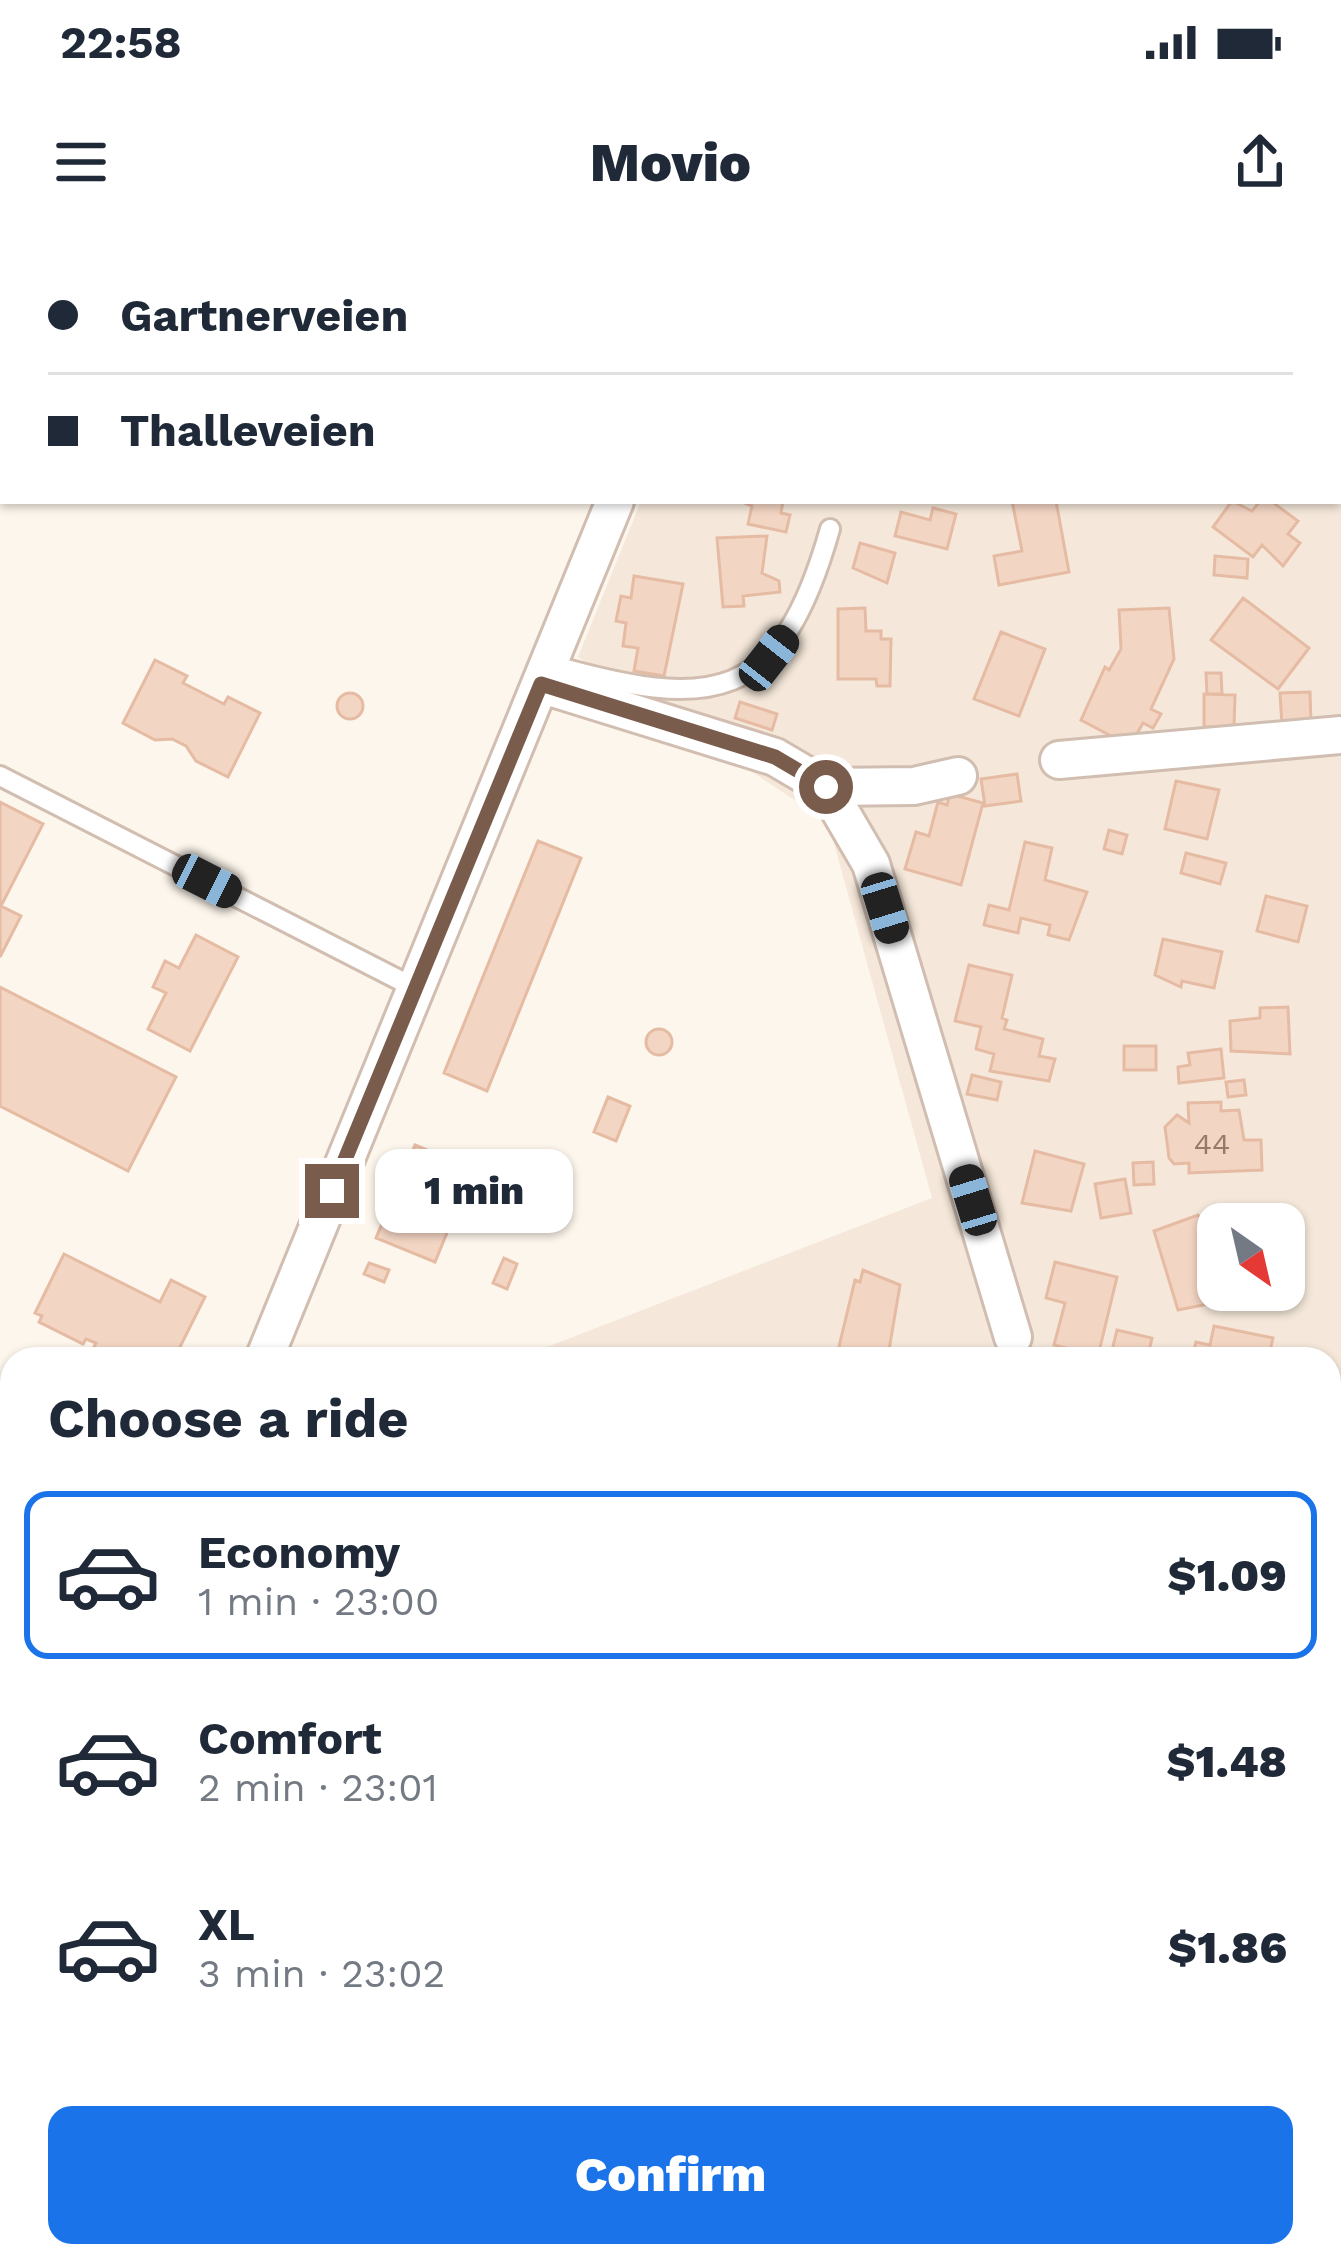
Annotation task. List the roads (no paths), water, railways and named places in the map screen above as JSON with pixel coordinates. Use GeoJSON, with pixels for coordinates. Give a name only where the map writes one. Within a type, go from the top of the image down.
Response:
{"type":"FeatureCollection","features":[{"type":"Feature","properties":{"kind":"street"},"geometry":{"type":"LineString","coordinates":[[269,1347],[614,504]]}},
{"type":"Feature","properties":{"kind":"street"},"geometry":{"type":"LineString","coordinates":[[544,674],[775,757],[826,787],[871,864],[1013,1337]]}},
{"type":"Feature","properties":{"kind":"street"},"geometry":{"type":"LineString","coordinates":[[1059,760],[1341,735]]}},
{"type":"Feature","properties":{"kind":"street"},"geometry":{"type":"LineString","coordinates":[[826,787],[914,787],[958,776]]}},
{"type":"Feature","properties":{"kind":"lane"},"geometry":{"type":"LineString","coordinates":[[544,674],[670,688],[708,686],[752,674],[801,613],[830,529]]}},
{"type":"Feature","properties":{"kind":"lane"},"geometry":{"type":"LineString","coordinates":[[0,776],[413,987]]}}]}
